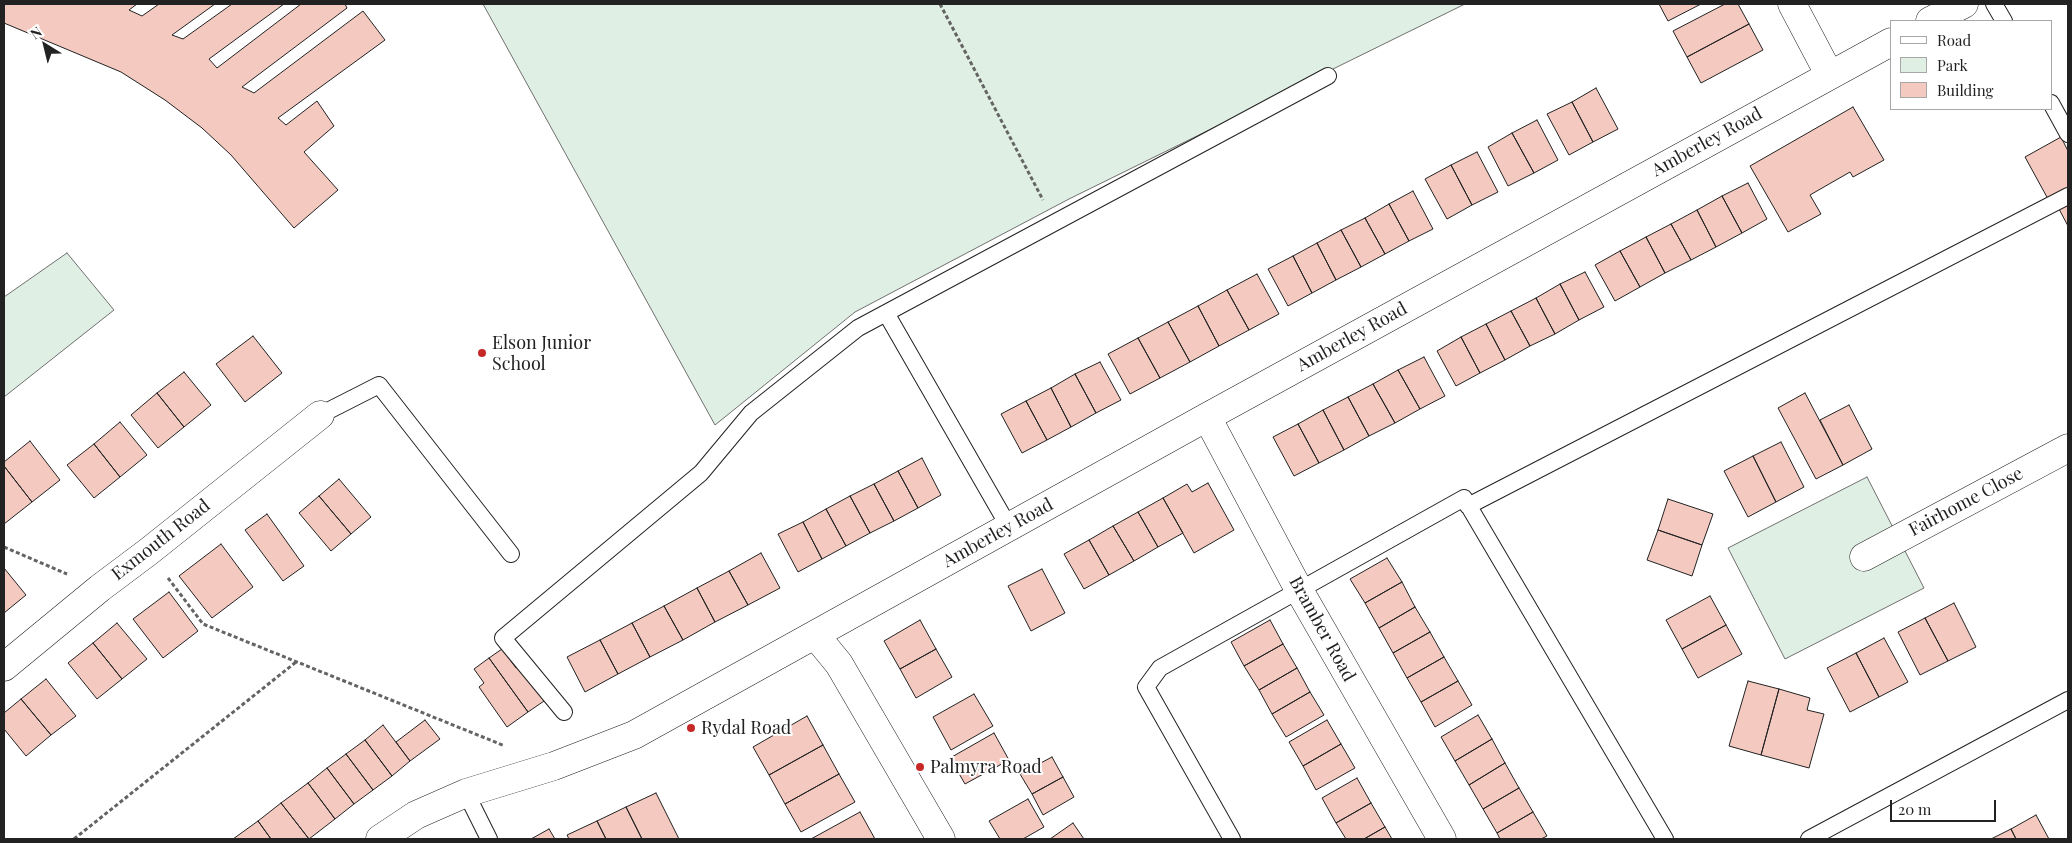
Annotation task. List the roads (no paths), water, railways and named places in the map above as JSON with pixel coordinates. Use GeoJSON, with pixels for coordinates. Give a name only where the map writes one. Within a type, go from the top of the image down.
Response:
{"type":"FeatureCollection","features":[{"type":"Feature","properties":{"kind":"street"},"geometry":{"type":"LineString","coordinates":[[1792,4],[1829,74]]}},
{"type":"Feature","properties":{"kind":"street"},"geometry":{"type":"LineString","coordinates":[[1932,20],[1964,4]]}},
{"type":"Feature","properties":{"kind":"street","name":"Amberley Road"},"geometry":{"type":"LineString","coordinates":[[816,636],[1009,526],[1829,74],[1890,43]]}},
{"type":"Feature","properties":{"kind":"street","name":"Exmouth Road"},"geometry":{"type":"LineString","coordinates":[[4,667],[100,588],[320,415]]}},
{"type":"Feature","properties":{"kind":"street","name":"Bramber Road"},"geometry":{"type":"LineString","coordinates":[[1207,417],[1299,590],[1442,839]]}},
{"type":"Feature","properties":{"kind":"street","name":"Fairhome Close"},"geometry":{"type":"LineString","coordinates":[[1864,557],[2068,448]]}},
{"type":"Feature","properties":{"kind":"street"},"geometry":{"type":"LineString","coordinates":[[380,839],[416,815],[466,794],[554,766],[634,735],[816,636],[839,664],[941,839]]}},
{"type":"Feature","properties":{"kind":"lane"},"geometry":{"type":"LineString","coordinates":[[1994,4],[2003,20]]}},
{"type":"Feature","properties":{"kind":"lane"},"geometry":{"type":"LineString","coordinates":[[564,712],[503,638],[701,473],[751,413],[858,328],[1328,76]]}},
{"type":"Feature","properties":{"kind":"lane"},"geometry":{"type":"LineString","coordinates":[[2052,105],[2068,134]]}},
{"type":"Feature","properties":{"kind":"lane"},"geometry":{"type":"LineString","coordinates":[[1468,506],[2068,196]]}},
{"type":"Feature","properties":{"kind":"lane"},"geometry":{"type":"LineString","coordinates":[[886,313],[1009,526]]}},
{"type":"Feature","properties":{"kind":"lane"},"geometry":{"type":"LineString","coordinates":[[320,415],[379,385],[511,554]]}},
{"type":"Feature","properties":{"kind":"lane"},"geometry":{"type":"LineString","coordinates":[[1232,839],[1146,687],[1160,668],[1464,498],[1665,839]]}},
{"type":"Feature","properties":{"kind":"lane"},"geometry":{"type":"LineString","coordinates":[[1809,839],[2068,700]]}},
{"type":"Feature","properties":{"kind":"lane"},"geometry":{"type":"LineString","coordinates":[[466,794],[490,839]]}},
{"type":"Feature","properties":{"kind":"place","name":"Elson Junior School"},"geometry":{"type":"Point","coordinates":[482,353]}},
{"type":"Feature","properties":{"kind":"place","name":"Rydal Road"},"geometry":{"type":"Point","coordinates":[691,728]}},
{"type":"Feature","properties":{"kind":"place","name":"Palmyra Road"},"geometry":{"type":"Point","coordinates":[920,767]}}]}
